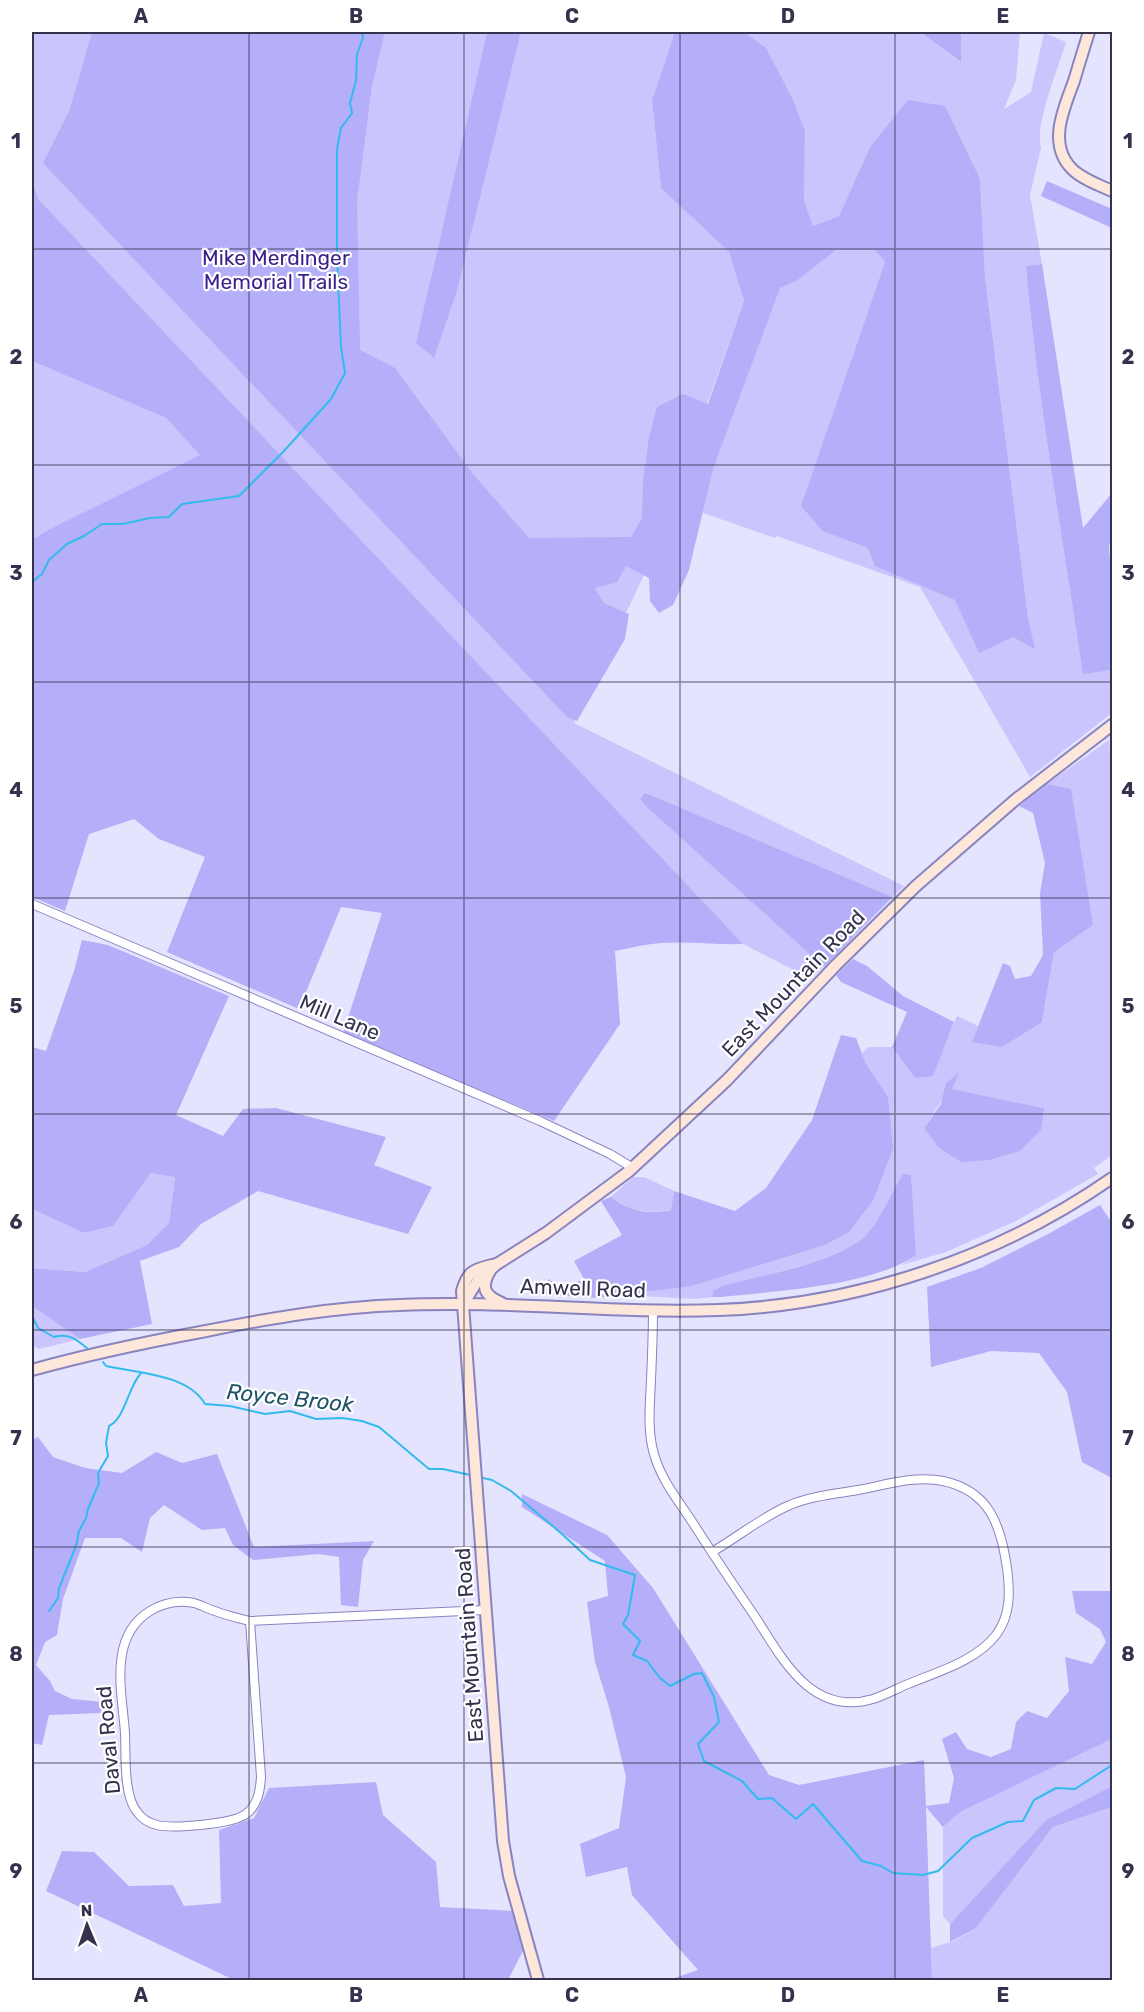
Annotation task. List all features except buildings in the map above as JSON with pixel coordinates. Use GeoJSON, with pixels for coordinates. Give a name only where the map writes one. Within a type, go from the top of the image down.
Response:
{"type":"FeatureCollection","features":[{"type":"Feature","properties":{"kind":"street"},"geometry":{"type":"LineString","coordinates":[[1089,32],[1063,111],[1059,141],[1061,152],[1071,168],[1113,191]]}},
{"type":"Feature","properties":{"kind":"street","name":"East Mountain Road"},"geometry":{"type":"LineString","coordinates":[[538,1980],[509,1876],[503,1841],[462,1291],[466,1277],[476,1269],[494,1268],[546,1233],[633,1168],[727,1080],[916,886],[1015,800],[1113,725]]}},
{"type":"Feature","properties":{"kind":"street","name":"Mill Lane"},"geometry":{"type":"LineString","coordinates":[[32,904],[540,1121],[610,1154],[633,1168]]}},
{"type":"Feature","properties":{"kind":"street","name":"Amwell Road"},"geometry":{"type":"LineString","coordinates":[[32,1370],[140,1343],[281,1316],[370,1306],[464,1303],[653,1310],[723,1310],[788,1303],[888,1283],[973,1253],[1046,1219],[1113,1178]]}},
{"type":"Feature","properties":{"kind":"street"},"geometry":{"type":"LineString","coordinates":[[494,1268],[485,1280],[485,1289],[493,1299],[507,1305]]}},
{"type":"Feature","properties":{"kind":"street"},"geometry":{"type":"LineString","coordinates":[[653,1310],[650,1415],[654,1455],[666,1483],[781,1657],[798,1678],[819,1695],[835,1700],[872,1699],[974,1654],[996,1635],[1008,1608],[1010,1590],[1003,1540],[994,1517],[975,1496],[964,1488],[940,1480],[908,1481],[788,1505],[712,1552]]}},
{"type":"Feature","properties":{"kind":"street","name":"Daval Road"},"geometry":{"type":"LineString","coordinates":[[250,1621],[261,1777],[260,1793],[254,1806],[235,1820],[222,1823],[163,1826],[145,1820],[133,1806],[128,1785],[120,1659],[127,1634],[146,1614],[171,1603],[196,1603],[217,1612],[250,1621],[485,1610]]}},
{"type":"Feature","properties":{"kind":"green space","name":"Mike Merdinger Memorial Trails"},"geometry":{"type":"Polygon","coordinates":[[[32,32],[209,32],[363,150],[372,87],[385,32],[487,32],[430,281],[441,336],[457,291],[521,32],[675,32],[652,100],[661,188],[729,252],[744,301],[707,404],[658,407],[649,440],[730,423],[780,287],[798,280],[836,250],[875,250],[885,262],[831,419],[1002,412],[985,277],[980,179],[870,147],[839,216],[813,226],[804,201],[805,131],[766,48],[744,32],[920,32],[960,62],[961,32],[1020,32],[1016,80],[1004,109],[1031,92],[1044,33],[1066,42],[1044,111],[1040,138],[1041,148],[1030,195],[1042,264],[1026,266],[1044,411],[1100,671],[1112,670],[1112,713],[1030,777],[920,587],[777,536],[775,538],[703,513],[703,510],[679,501],[574,723],[904,886],[811,979],[743,944],[32,276],[32,32]]]}},
{"type":"Feature","properties":{"kind":"green space"},"geometry":{"type":"Polygon","coordinates":[[[92,32],[385,32],[372,87],[357,200],[360,350],[395,368],[473,474],[529,538],[631,537],[642,518],[643,481],[649,437],[657,407],[683,394],[708,404],[744,301],[729,252],[661,188],[652,100],[675,32],[744,32],[766,48],[793,100],[805,131],[804,201],[813,226],[839,216],[870,147],[908,100],[945,106],[980,179],[985,277],[1028,619],[1035,649],[1013,637],[979,653],[955,600],[875,566],[868,548],[823,531],[801,506],[885,262],[875,250],[836,250],[798,280],[780,288],[713,469],[689,570],[673,605],[659,613],[650,601],[649,578],[626,566],[617,582],[595,588],[604,603],[629,614],[625,639],[577,721],[567,717],[43,163],[70,109],[92,32]]]}},
{"type":"Feature","properties":{"kind":"green space"},"geometry":{"type":"Polygon","coordinates":[[[487,32],[521,32],[457,291],[434,358],[416,343],[487,32]]]}},
{"type":"Feature","properties":{"kind":"green space"},"geometry":{"type":"Polygon","coordinates":[[[920,32],[961,32],[961,62],[920,32]]]}},
{"type":"Feature","properties":{"kind":"green space"},"geometry":{"type":"Polygon","coordinates":[[[1047,181],[1112,209],[1112,228],[1041,196],[1047,181]]]}},
{"type":"Feature","properties":{"kind":"green space"},"geometry":{"type":"Polygon","coordinates":[[[32,182],[38,199],[743,944],[662,943],[615,951],[620,1024],[554,1121],[343,1033],[382,913],[341,907],[299,1009],[167,952],[205,857],[159,839],[134,819],[89,834],[65,911],[32,897],[32,540],[200,455],[166,418],[32,361],[32,182]]]}},
{"type":"Feature","properties":{"kind":"green space"},"geometry":{"type":"Polygon","coordinates":[[[1042,264],[1083,528],[1112,493],[1112,537],[1109,546],[1112,590],[1112,670],[1083,674],[1044,419],[1031,317],[1026,266],[1042,264]]]}},
{"type":"Feature","properties":{"kind":"green space"},"geometry":{"type":"Polygon","coordinates":[[[32,361],[166,418],[201,455],[32,540],[32,361]]]}},
{"type":"Feature","properties":{"kind":"green space"},"geometry":{"type":"Polygon","coordinates":[[[1109,740],[1112,775],[1112,1155],[1094,1168],[1098,1174],[1016,1221],[946,1252],[902,1265],[916,1255],[878,1219],[867,1235],[850,1248],[820,1260],[713,1291],[712,1297],[696,1299],[620,1295],[692,1286],[825,1245],[866,1064],[862,1053],[869,1047],[892,1047],[915,1078],[943,1049],[957,1016],[978,1026],[973,1042],[1042,1022],[1054,952],[1071,790],[1047,784],[1109,740]],[[958,1075],[924,1128],[1044,1108],[952,1089],[958,1075]]]}},
{"type":"Feature","properties":{"kind":"green space"},"geometry":{"type":"Polygon","coordinates":[[[1047,784],[1071,789],[1093,925],[1054,952],[1042,1022],[1002,1047],[972,1042],[1003,963],[1010,966],[1015,979],[1031,976],[1043,955],[1040,893],[1045,863],[1033,813],[1019,806],[1047,784]]]}},
{"type":"Feature","properties":{"kind":"green space"},"geometry":{"type":"Polygon","coordinates":[[[645,793],[892,897],[824,967],[648,808],[640,799],[645,793]]]}},
{"type":"Feature","properties":{"kind":"green space"},"geometry":{"type":"Polygon","coordinates":[[[82,940],[108,945],[229,996],[176,1115],[223,1136],[243,1109],[276,1108],[386,1137],[374,1165],[432,1187],[408,1234],[258,1191],[201,1224],[179,1247],[140,1261],[152,1324],[80,1339],[32,1306],[32,1268],[85,1272],[147,1245],[169,1223],[175,1177],[151,1173],[113,1226],[84,1233],[32,1209],[32,1047],[46,1051],[74,971],[82,940]]]}},
{"type":"Feature","properties":{"kind":"green space"},"geometry":{"type":"Polygon","coordinates":[[[853,959],[867,966],[903,996],[954,1022],[933,1076],[915,1078],[892,1047],[907,1012],[841,982],[836,975],[853,959]]]}},
{"type":"Feature","properties":{"kind":"green space"},"geometry":{"type":"Polygon","coordinates":[[[841,1035],[856,1038],[866,1064],[888,1097],[893,1148],[874,1199],[849,1232],[825,1245],[692,1286],[597,1298],[536,1294],[549,1279],[561,1288],[584,1279],[574,1261],[622,1235],[601,1201],[611,1197],[625,1206],[640,1211],[671,1210],[674,1191],[735,1211],[766,1188],[812,1120],[841,1035]]]}},
{"type":"Feature","properties":{"kind":"green space"},"geometry":{"type":"Polygon","coordinates":[[[959,1073],[952,1089],[1044,1108],[1041,1130],[1020,1151],[989,1160],[961,1162],[938,1147],[924,1128],[941,1104],[946,1083],[959,1073]]]}},
{"type":"Feature","properties":{"kind":"green space"},"geometry":{"type":"Polygon","coordinates":[[[151,1173],[175,1176],[169,1223],[147,1245],[85,1272],[32,1268],[32,1209],[84,1233],[113,1226],[151,1173]]]}},
{"type":"Feature","properties":{"kind":"green space"},"geometry":{"type":"Polygon","coordinates":[[[903,1174],[911,1175],[916,1255],[875,1274],[850,1280],[795,1289],[712,1297],[713,1291],[722,1286],[800,1266],[841,1252],[857,1243],[873,1226],[903,1174]]]}},
{"type":"Feature","properties":{"kind":"green space"},"geometry":{"type":"Polygon","coordinates":[[[633,1177],[644,1177],[674,1191],[671,1210],[655,1212],[640,1210],[625,1206],[611,1197],[633,1177]]]}},
{"type":"Feature","properties":{"kind":"green space"},"geometry":{"type":"Polygon","coordinates":[[[1100,1205],[1112,1223],[1112,1483],[1110,1477],[1082,1462],[1067,1392],[1039,1353],[991,1351],[931,1367],[927,1287],[981,1268],[1100,1205]]]}},
{"type":"Feature","properties":{"kind":"green space"},"geometry":{"type":"Polygon","coordinates":[[[32,1306],[80,1339],[39,1349],[32,1345],[32,1306]]]}},
{"type":"Feature","properties":{"kind":"green space"},"geometry":{"type":"Polygon","coordinates":[[[38,1437],[53,1457],[85,1468],[122,1473],[156,1452],[182,1463],[217,1454],[254,1547],[374,1541],[363,1560],[358,1607],[341,1605],[339,1557],[318,1554],[253,1560],[233,1545],[225,1528],[202,1530],[164,1505],[150,1518],[142,1552],[121,1538],[85,1538],[63,1599],[57,1635],[45,1642],[36,1665],[50,1681],[55,1691],[72,1699],[103,1702],[101,1713],[49,1715],[42,1745],[32,1743],[32,1440],[38,1437]]]}},
{"type":"Feature","properties":{"kind":"green space"},"geometry":{"type":"Polygon","coordinates":[[[522,1494],[607,1535],[653,1588],[769,1775],[799,1785],[924,1760],[926,1806],[949,1803],[954,1778],[942,1739],[956,1732],[967,1749],[991,1757],[1011,1749],[1016,1722],[1027,1711],[1047,1718],[1069,1691],[1065,1657],[1092,1664],[1106,1642],[1100,1629],[1076,1613],[1072,1591],[1112,1591],[1112,1739],[960,1812],[943,1827],[926,1807],[932,1980],[669,1980],[698,1970],[632,1895],[627,1867],[586,1877],[580,1844],[619,1828],[626,1777],[609,1707],[595,1662],[587,1602],[608,1596],[605,1561],[522,1507],[522,1494]]]}},
{"type":"Feature","properties":{"kind":"green space"},"geometry":{"type":"Polygon","coordinates":[[[1112,1739],[1112,1786],[1046,1820],[950,1924],[943,1916],[943,1827],[960,1812],[1112,1739]]]}},
{"type":"Feature","properties":{"kind":"green space"},"geometry":{"type":"Polygon","coordinates":[[[376,1782],[383,1815],[436,1862],[440,1907],[515,1911],[526,1945],[508,1980],[234,1980],[46,1891],[62,1851],[94,1852],[129,1886],[173,1885],[184,1906],[221,1903],[219,1830],[254,1818],[269,1788],[376,1782]]]}},
{"type":"Feature","properties":{"kind":"green space"},"geometry":{"type":"Polygon","coordinates":[[[1112,1786],[1112,1807],[1053,1827],[976,1928],[950,1942],[950,1924],[1046,1820],[1112,1786]]]}},
{"type":"Feature","properties":{"kind":"green space"},"geometry":{"type":"Polygon","coordinates":[[[1112,1807],[1112,1980],[932,1980],[931,1948],[954,1941],[976,1928],[1053,1827],[1112,1807]]]}},
{"type":"Feature","properties":{"kind":"waterway"},"geometry":{"type":"LineString","coordinates":[[32,582],[42,574],[49,560],[67,544],[102,524],[123,524],[150,518],[169,517],[182,504],[239,496],[331,399],[345,373],[341,347],[337,256],[337,149],[341,128],[352,113],[350,103],[356,81],[357,54],[363,38],[362,32]]}},
{"type":"Feature","properties":{"kind":"waterway","name":"Royce Brook"},"geometry":{"type":"LineString","coordinates":[[32,1316],[38,1328],[54,1337],[72,1338],[88,1349]]}},
{"type":"Feature","properties":{"kind":"waterway","name":"Royce Brook"},"geometry":{"type":"LineString","coordinates":[[103,1362],[106,1366],[161,1376],[187,1386],[205,1404],[230,1406],[265,1414],[290,1411],[316,1419],[342,1418],[362,1421],[379,1427],[429,1469],[443,1469],[470,1475]]}},
{"type":"Feature","properties":{"kind":"waterway"},"geometry":{"type":"LineString","coordinates":[[49,1611],[58,1598],[59,1588],[76,1546],[79,1531],[99,1483],[98,1473],[108,1456],[106,1443],[109,1426],[119,1417],[141,1373]]}},
{"type":"Feature","properties":{"kind":"waterway","name":"Royce Brook"},"geometry":{"type":"LineString","coordinates":[[483,1478],[492,1480],[511,1491],[590,1560],[635,1575],[628,1615],[623,1624],[640,1641],[633,1655],[647,1661],[660,1678],[670,1686],[694,1674],[702,1673],[714,1697],[719,1722],[698,1744],[704,1761],[742,1781],[758,1799],[772,1798],[796,1819],[813,1804],[862,1861],[881,1866],[893,1873],[923,1875],[938,1871],[972,1838],[1008,1822],[1023,1821],[1034,1800],[1056,1788],[1075,1789],[1112,1765]]}}]}
